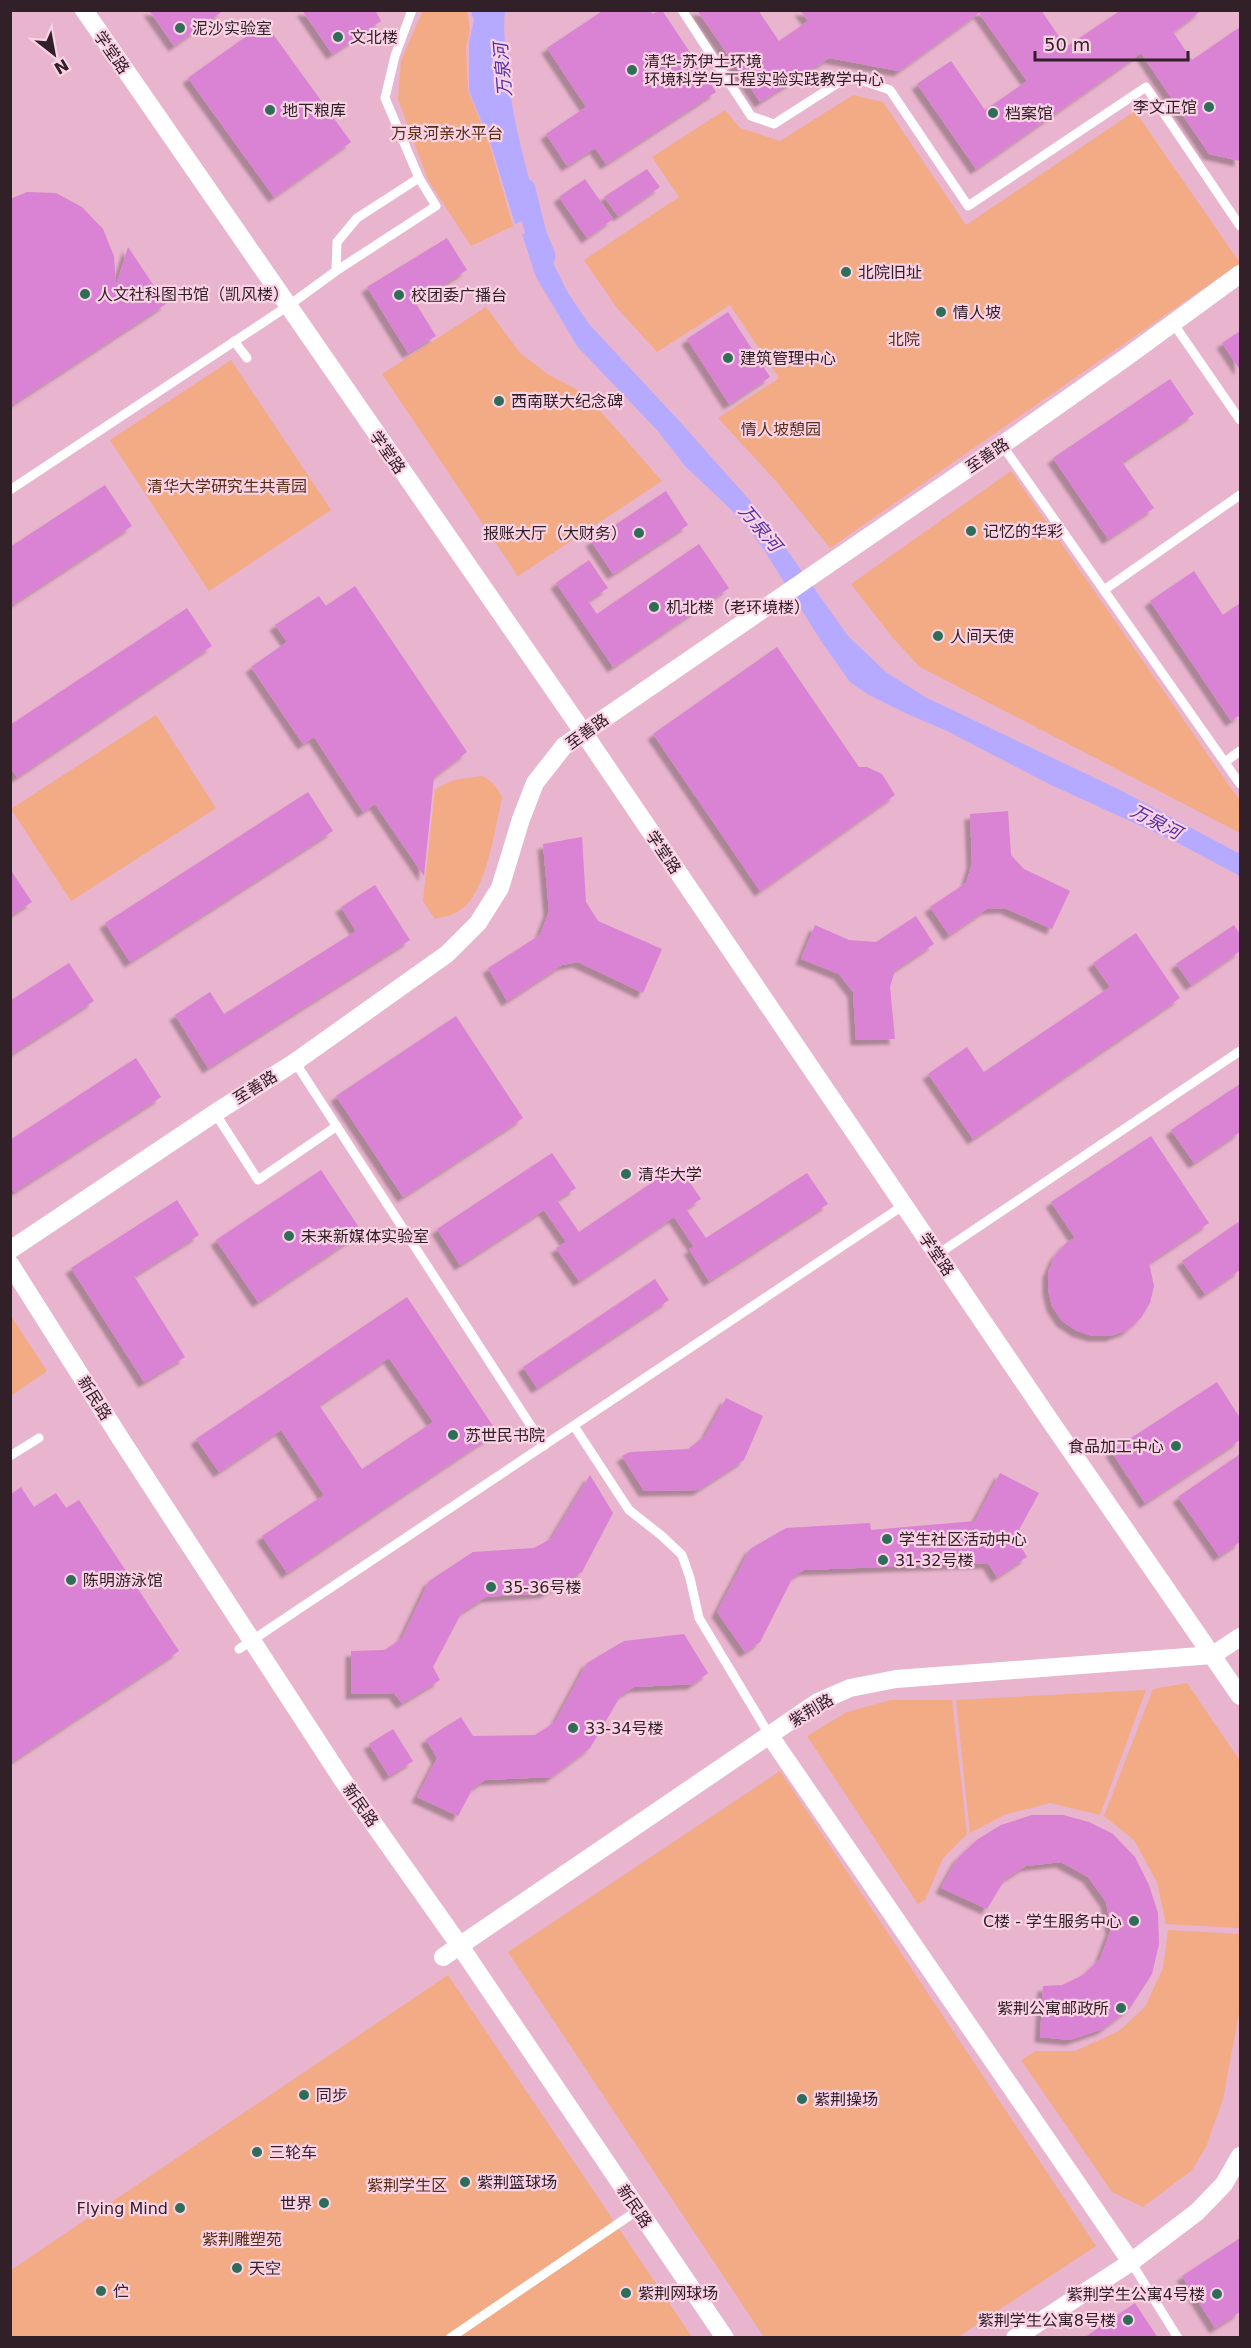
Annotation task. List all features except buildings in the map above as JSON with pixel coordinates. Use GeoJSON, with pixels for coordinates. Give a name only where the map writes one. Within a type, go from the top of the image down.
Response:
{"type":"FeatureCollection","features":[{"type":"Feature","properties":{"kind":"street","name":"学堂路"},"geometry":{"type":"LineString","coordinates":[[84,10],[583,732],[1240,1696]]}},
{"type":"Feature","properties":{"kind":"street","name":"至善路"},"geometry":{"type":"LineString","coordinates":[[10,1250],[215,1113],[296,1062],[447,954],[478,923],[500,888],[521,819],[535,783],[555,756],[583,732],[1002,445],[1240,274]]}},
{"type":"Feature","properties":{"kind":"street","name":"新民路"},"geometry":{"type":"LineString","coordinates":[[10,1264],[122,1441],[245,1644],[460,1946],[725,2337]]}},
{"type":"Feature","properties":{"kind":"street","name":"紫荆路"},"geometry":{"type":"LineString","coordinates":[[443,1957],[818,1702],[850,1688],[896,1679],[1213,1655],[1240,1637]]}},
{"type":"Feature","properties":{"kind":"street"},"geometry":{"type":"LineString","coordinates":[[770,1736],[1131,2262]]}},
{"type":"Feature","properties":{"kind":"street"},"geometry":{"type":"LineString","coordinates":[[1016,2337],[1131,2262],[1197,2212],[1224,2184],[1240,2156]]}},
{"type":"Feature","properties":{"kind":"lane"},"geometry":{"type":"LineString","coordinates":[[10,490],[436,206],[419,178],[384,98],[395,56],[412,10]]}},
{"type":"Feature","properties":{"kind":"lane"},"geometry":{"type":"LineString","coordinates":[[682,10],[751,116],[774,124],[849,75],[890,90],[968,206],[1146,87],[1240,226]]}},
{"type":"Feature","properties":{"kind":"lane"},"geometry":{"type":"LineString","coordinates":[[336,271],[337,242],[357,218],[419,178]]}},
{"type":"Feature","properties":{"kind":"lane"},"geometry":{"type":"LineString","coordinates":[[1173,323],[1240,420]]}},
{"type":"Feature","properties":{"kind":"lane"},"geometry":{"type":"LineString","coordinates":[[234,341],[247,358]]}},
{"type":"Feature","properties":{"kind":"lane"},"geometry":{"type":"LineString","coordinates":[[1002,445],[1240,784]]}},
{"type":"Feature","properties":{"kind":"lane"},"geometry":{"type":"LineString","coordinates":[[1104,590],[1240,495]]}},
{"type":"Feature","properties":{"kind":"lane"},"geometry":{"type":"LineString","coordinates":[[1225,762],[1240,751]]}},
{"type":"Feature","properties":{"kind":"lane"},"geometry":{"type":"LineString","coordinates":[[938,1254],[1240,1051]]}},
{"type":"Feature","properties":{"kind":"lane"},"geometry":{"type":"LineString","coordinates":[[296,1062],[543,1446]]}},
{"type":"Feature","properties":{"kind":"lane"},"geometry":{"type":"LineString","coordinates":[[215,1113],[258,1180],[337,1126]]}},
{"type":"Feature","properties":{"kind":"lane"},"geometry":{"type":"LineString","coordinates":[[245,1644],[904,1205]]}},
{"type":"Feature","properties":{"kind":"lane"},"geometry":{"type":"LineString","coordinates":[[574,1426],[629,1510],[662,1536],[681,1555],[690,1578],[699,1618],[770,1736]]}},
{"type":"Feature","properties":{"kind":"lane"},"geometry":{"type":"LineString","coordinates":[[10,1456],[39,1438]]}},
{"type":"Feature","properties":{"kind":"lane"},"geometry":{"type":"LineString","coordinates":[[450,2337],[638,2210]]}},
{"type":"Feature","properties":{"kind":"lane"},"geometry":{"type":"LineString","coordinates":[[1131,2262],[1178,2337]]}},
{"type":"Feature","properties":{"kind":"shaded area","name":"清华大学"},"geometry":{"type":"Polygon","coordinates":[[[11,11],[1240,11],[1240,2337],[11,2337],[11,11]]]}},
{"type":"Feature","properties":{"kind":"green space","name":"万泉河亲水平台"},"geometry":{"type":"Polygon","coordinates":[[[423,10],[467,11],[470,30],[466,48],[468,91],[489,143],[513,226],[471,246],[428,180],[398,99],[401,61],[423,10]]]}},
{"type":"Feature","properties":{"kind":"green space","name":"北院"},"geometry":{"type":"Polygon","coordinates":[[[853,95],[883,102],[966,225],[1135,111],[1240,263],[830,548],[775,480],[718,418],[779,378],[730,305],[657,352],[617,308],[584,260],[679,197],[652,157],[725,110],[740,128],[780,141],[853,95]]]}},
{"type":"Feature","properties":{"kind":"green space"},"geometry":{"type":"Polygon","coordinates":[[[486,307],[520,353],[549,375],[585,394],[662,481],[518,576],[382,374],[486,307]]]}},
{"type":"Feature","properties":{"kind":"green space","name":"清华大学研究生共青园"},"geometry":{"type":"Polygon","coordinates":[[[231,360],[331,510],[209,591],[110,440],[231,360]]]}},
{"type":"Feature","properties":{"kind":"green space"},"geometry":{"type":"Polygon","coordinates":[[[1011,471],[1240,801],[1240,833],[920,667],[892,637],[851,584],[1011,471]]]}},
{"type":"Feature","properties":{"kind":"green space"},"geometry":{"type":"Polygon","coordinates":[[[156,715],[216,808],[71,901],[11,809],[156,715]]]}},
{"type":"Feature","properties":{"kind":"green space"},"geometry":{"type":"Polygon","coordinates":[[[482,776],[494,785],[502,797],[493,843],[483,877],[467,904],[455,913],[435,919],[423,901],[435,789],[454,780],[482,776]]]}},
{"type":"Feature","properties":{"kind":"green space"},"geometry":{"type":"Polygon","coordinates":[[[11,1316],[47,1371],[10,1396],[11,1316]]]}},
{"type":"Feature","properties":{"kind":"green space"},"geometry":{"type":"Polygon","coordinates":[[[1187,1683],[1240,1761],[1240,1928],[1166,1924],[1157,1882],[1134,1840],[1104,1816],[1153,1689],[1187,1683]]]}},
{"type":"Feature","properties":{"kind":"green space"},"geometry":{"type":"Polygon","coordinates":[[[1146,1690],[1100,1815],[1050,1803],[1004,1815],[970,1833],[956,1700],[1146,1690]]]}},
{"type":"Feature","properties":{"kind":"green space"},"geometry":{"type":"Polygon","coordinates":[[[891,1700],[952,1700],[967,1834],[943,1858],[925,1900],[918,1904],[807,1736],[847,1712],[891,1700]]]}},
{"type":"Feature","properties":{"kind":"green space","name":"紫荆操场"},"geometry":{"type":"Polygon","coordinates":[[[780,1771],[1096,2246],[958,2337],[764,2337],[508,1952],[780,1771]]]}},
{"type":"Feature","properties":{"kind":"green space"},"geometry":{"type":"Polygon","coordinates":[[[1168,1930],[1240,1934],[1240,2008],[1223,2099],[1206,2147],[1192,2170],[1143,2207],[1112,2192],[1021,2060],[1036,2051],[1075,2051],[1119,2031],[1145,2007],[1163,1968],[1168,1930]]]}},
{"type":"Feature","properties":{"kind":"green space","name":"紫荆学生区"},"geometry":{"type":"Polygon","coordinates":[[[448,1975],[692,2337],[11,2338],[11,2270],[448,1975]]]}},
{"type":"Feature","properties":{"kind":"water"},"geometry":{"type":"Polygon","coordinates":[[[471,11],[505,11],[508,76],[514,116],[539,214],[515,224],[491,145],[469,91],[469,42],[474,20],[471,11]]]}},
{"type":"Feature","properties":{"kind":"water"},"geometry":{"type":"Polygon","coordinates":[[[542,228],[555,267],[568,293],[589,324],[760,512],[848,636],[886,672],[925,697],[1120,790],[1240,854],[1240,876],[1178,843],[1049,784],[947,731],[903,712],[869,695],[850,682],[823,644],[762,547],[741,519],[685,466],[657,430],[577,346],[536,277],[522,234],[542,228]]]}},
{"type":"Feature","properties":{"kind":"waterway","name":"万泉河"},"geometry":{"type":"LineString","coordinates":[[525,189],[536,234],[545,256]]}},
{"type":"Feature","properties":{"kind":"place","name":"泥沙实验室"},"geometry":{"type":"Point","coordinates":[180,28]}},
{"type":"Feature","properties":{"kind":"place","name":"文北楼"},"geometry":{"type":"Point","coordinates":[338,37]}},
{"type":"Feature","properties":{"kind":"place","name":"清华-苏伊士环境 环境科学与工程实验实践教学中心"},"geometry":{"type":"Point","coordinates":[632,70]}},
{"type":"Feature","properties":{"kind":"place","name":"李文正馆"},"geometry":{"type":"Point","coordinates":[1209,107]}},
{"type":"Feature","properties":{"kind":"place","name":"地下粮库"},"geometry":{"type":"Point","coordinates":[270,110]}},
{"type":"Feature","properties":{"kind":"place","name":"档案馆"},"geometry":{"type":"Point","coordinates":[993,113]}},
{"type":"Feature","properties":{"kind":"place","name":"北院旧址"},"geometry":{"type":"Point","coordinates":[846,272]}},
{"type":"Feature","properties":{"kind":"place","name":"人文社科图书馆（凯风楼）"},"geometry":{"type":"Point","coordinates":[85,294]}},
{"type":"Feature","properties":{"kind":"place","name":"校团委广播台"},"geometry":{"type":"Point","coordinates":[399,295]}},
{"type":"Feature","properties":{"kind":"place","name":"情人坡"},"geometry":{"type":"Point","coordinates":[941,312]}},
{"type":"Feature","properties":{"kind":"place","name":"建筑管理中心"},"geometry":{"type":"Point","coordinates":[728,358]}},
{"type":"Feature","properties":{"kind":"place","name":"西南联大纪念碑"},"geometry":{"type":"Point","coordinates":[499,401]}},
{"type":"Feature","properties":{"kind":"place","name":"记忆的华彩"},"geometry":{"type":"Point","coordinates":[971,531]}},
{"type":"Feature","properties":{"kind":"place","name":"报账大厅（大财务）"},"geometry":{"type":"Point","coordinates":[639,533]}},
{"type":"Feature","properties":{"kind":"place","name":"机北楼（老环境楼）"},"geometry":{"type":"Point","coordinates":[654,607]}},
{"type":"Feature","properties":{"kind":"place","name":"人间天使"},"geometry":{"type":"Point","coordinates":[938,636]}},
{"type":"Feature","properties":{"kind":"place","name":"清华大学"},"geometry":{"type":"Point","coordinates":[626,1174]}},
{"type":"Feature","properties":{"kind":"place","name":"未来新媒体实验室"},"geometry":{"type":"Point","coordinates":[289,1236]}},
{"type":"Feature","properties":{"kind":"place","name":"苏世民书院"},"geometry":{"type":"Point","coordinates":[453,1435]}},
{"type":"Feature","properties":{"kind":"place","name":"食品加工中心"},"geometry":{"type":"Point","coordinates":[1176,1446]}},
{"type":"Feature","properties":{"kind":"place","name":"学生社区活动中心"},"geometry":{"type":"Point","coordinates":[887,1539]}},
{"type":"Feature","properties":{"kind":"place","name":"31-32号楼"},"geometry":{"type":"Point","coordinates":[883,1560]}},
{"type":"Feature","properties":{"kind":"place","name":"陈明游泳馆"},"geometry":{"type":"Point","coordinates":[71,1580]}},
{"type":"Feature","properties":{"kind":"place","name":"35-36号楼"},"geometry":{"type":"Point","coordinates":[491,1587]}},
{"type":"Feature","properties":{"kind":"place","name":"33-34号楼"},"geometry":{"type":"Point","coordinates":[573,1728]}},
{"type":"Feature","properties":{"kind":"place","name":"C楼 - 学生服务中心"},"geometry":{"type":"Point","coordinates":[1134,1921]}},
{"type":"Feature","properties":{"kind":"place","name":"紫荆公寓邮政所"},"geometry":{"type":"Point","coordinates":[1121,2008]}},
{"type":"Feature","properties":{"kind":"place","name":"同步"},"geometry":{"type":"Point","coordinates":[304,2095]}},
{"type":"Feature","properties":{"kind":"place","name":"紫荆操场"},"geometry":{"type":"Point","coordinates":[802,2099]}},
{"type":"Feature","properties":{"kind":"place","name":"三轮车"},"geometry":{"type":"Point","coordinates":[257,2152]}},
{"type":"Feature","properties":{"kind":"place","name":"紫荆篮球场"},"geometry":{"type":"Point","coordinates":[465,2182]}},
{"type":"Feature","properties":{"kind":"place","name":"世界"},"geometry":{"type":"Point","coordinates":[324,2203]}},
{"type":"Feature","properties":{"kind":"place","name":"Flying Mind"},"geometry":{"type":"Point","coordinates":[180,2208]}},
{"type":"Feature","properties":{"kind":"place","name":"天空"},"geometry":{"type":"Point","coordinates":[237,2268]}},
{"type":"Feature","properties":{"kind":"place","name":"伫"},"geometry":{"type":"Point","coordinates":[101,2291]}},
{"type":"Feature","properties":{"kind":"place","name":"紫荆网球场"},"geometry":{"type":"Point","coordinates":[626,2293]}},
{"type":"Feature","properties":{"kind":"place","name":"紫荆学生公寓4号楼"},"geometry":{"type":"Point","coordinates":[1217,2294]}},
{"type":"Feature","properties":{"kind":"place","name":"紫荆学生公寓8号楼"},"geometry":{"type":"Point","coordinates":[1128,2320]}},
{"type":"Feature","properties":{"kind":"park label","name":"情人坡憩园"},"geometry":{"type":"Point","coordinates":[781,429]}},
{"type":"Feature","properties":{"kind":"park label","name":"紫荆雕塑苑"},"geometry":{"type":"Point","coordinates":[242,2239]}}]}
